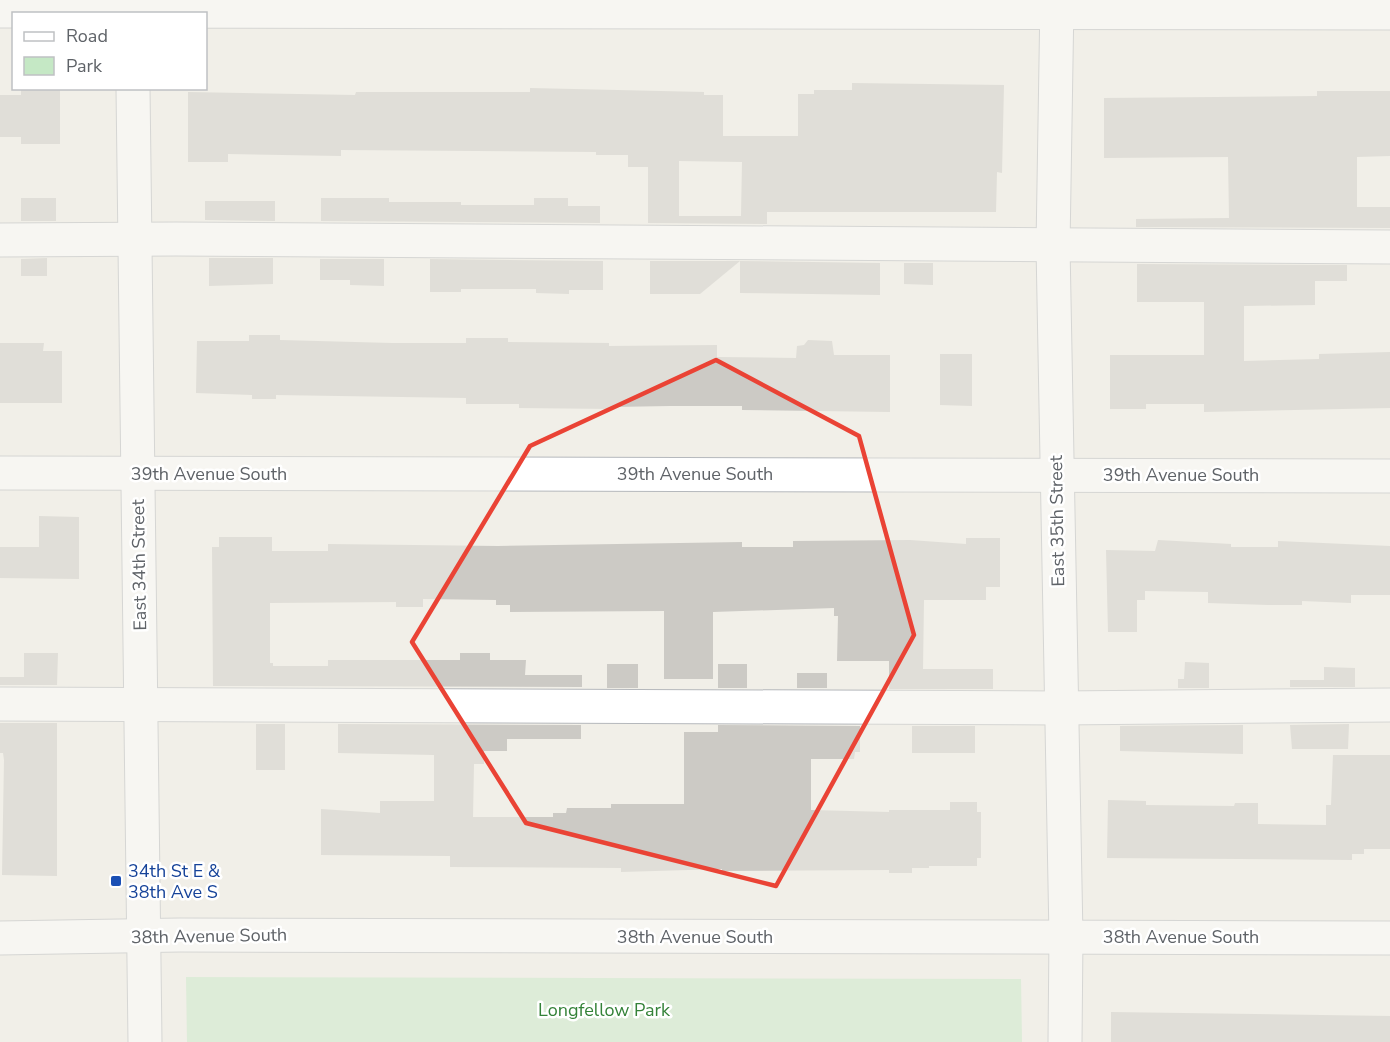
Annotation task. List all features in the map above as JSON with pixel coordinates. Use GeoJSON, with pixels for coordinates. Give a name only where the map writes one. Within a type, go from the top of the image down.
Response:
{"type":"FeatureCollection","features":[{"type":"Feature","properties":{"kind":"street"},"geometry":{"type":"LineString","coordinates":[[0,11],[132,8],[1057,6],[1390,13]]}},
{"type":"Feature","properties":{"kind":"street","name":"East 35th Street"},"geometry":{"type":"LineString","coordinates":[[1057,6],[1053,246],[1066,937],[1065,1042]]}},
{"type":"Feature","properties":{"kind":"street","name":"East 34th Street"},"geometry":{"type":"LineString","coordinates":[[133,90],[145,1042]]}},
{"type":"Feature","properties":{"kind":"street"},"geometry":{"type":"LineString","coordinates":[[0,240],[1390,248]]}},
{"type":"Feature","properties":{"kind":"street","name":"39th Avenue South"},"geometry":{"type":"LineString","coordinates":[[0,473],[1390,476]]}},
{"type":"Feature","properties":{"kind":"street"},"geometry":{"type":"LineString","coordinates":[[0,704],[1061,708],[1390,705]]}},
{"type":"Feature","properties":{"kind":"street","name":"38th Avenue South"},"geometry":{"type":"LineString","coordinates":[[0,938],[1390,938]]}},
{"type":"Feature","properties":{"kind":"highlighted area"},"geometry":{"type":"Polygon","coordinates":[[[716,360],[859,436],[914,635],[776,886],[526,823],[412,642],[530,446],[716,360]]]}},
{"type":"Feature","properties":{"kind":"green space","name":"Longfellow Park"},"geometry":{"type":"Polygon","coordinates":[[[186,977],[1021,979],[1022,1042],[187,1042],[186,977]]]}},
{"type":"Feature","properties":{"kind":"building"},"geometry":{"type":"Polygon","coordinates":[[[852,83],[1004,85],[1002,173],[997,172],[996,212],[767,212],[767,224],[648,223],[648,167],[628,167],[628,155],[596,155],[596,152],[341,150],[341,156],[228,154],[228,162],[188,162],[188,92],[355,95],[356,92],[530,92],[530,88],[704,92],[704,95],[723,95],[723,136],[798,136],[798,94],[814,94],[814,90],[852,90],[852,83]],[[679,161],[679,216],[741,216],[742,162],[679,161]]]}},
{"type":"Feature","properties":{"kind":"building"},"geometry":{"type":"Polygon","coordinates":[[[21,90],[60,90],[60,144],[21,144],[21,137],[0,137],[0,95],[21,95],[21,90]]]}},
{"type":"Feature","properties":{"kind":"building"},"geometry":{"type":"Polygon","coordinates":[[[1317,91],[1390,91],[1390,156],[1357,157],[1357,207],[1390,207],[1390,228],[1136,227],[1136,219],[1229,218],[1228,157],[1104,158],[1104,98],[1317,96],[1317,91]]]}},
{"type":"Feature","properties":{"kind":"building"},"geometry":{"type":"Polygon","coordinates":[[[21,198],[56,198],[56,221],[21,221],[21,198]]]}},
{"type":"Feature","properties":{"kind":"building"},"geometry":{"type":"Polygon","coordinates":[[[321,198],[389,198],[389,202],[461,202],[461,205],[534,205],[534,198],[568,198],[568,206],[600,206],[600,223],[321,221],[321,198]]]}},
{"type":"Feature","properties":{"kind":"building"},"geometry":{"type":"Polygon","coordinates":[[[205,201],[275,201],[275,221],[205,220],[205,201]]]}},
{"type":"Feature","properties":{"kind":"building"},"geometry":{"type":"Polygon","coordinates":[[[47,258],[47,276],[21,276],[21,259],[47,258]]]}},
{"type":"Feature","properties":{"kind":"building"},"geometry":{"type":"Polygon","coordinates":[[[209,258],[273,258],[273,284],[209,286],[209,258]]]}},
{"type":"Feature","properties":{"kind":"building"},"geometry":{"type":"Polygon","coordinates":[[[320,259],[384,259],[384,286],[350,285],[350,280],[320,280],[320,259]]]}},
{"type":"Feature","properties":{"kind":"building"},"geometry":{"type":"Polygon","coordinates":[[[430,259],[603,261],[603,290],[569,290],[569,294],[536,293],[536,289],[461,289],[461,292],[430,292],[430,259]]]}},
{"type":"Feature","properties":{"kind":"building"},"geometry":{"type":"Polygon","coordinates":[[[650,261],[740,261],[700,294],[650,294],[650,261]]]}},
{"type":"Feature","properties":{"kind":"building"},"geometry":{"type":"Polygon","coordinates":[[[740,261],[880,263],[880,295],[740,293],[740,261]]]}},
{"type":"Feature","properties":{"kind":"building"},"geometry":{"type":"Polygon","coordinates":[[[904,263],[933,263],[933,285],[904,284],[904,263]]]}},
{"type":"Feature","properties":{"kind":"building"},"geometry":{"type":"Polygon","coordinates":[[[1137,264],[1347,265],[1347,281],[1315,281],[1315,305],[1244,306],[1244,361],[1319,359],[1319,354],[1390,352],[1390,408],[1204,412],[1204,404],[1146,404],[1146,409],[1110,409],[1110,355],[1204,355],[1204,302],[1137,302],[1137,264]]]}},
{"type":"Feature","properties":{"kind":"building"},"geometry":{"type":"Polygon","coordinates":[[[249,335],[280,335],[280,340],[392,343],[466,343],[466,338],[508,338],[508,342],[609,343],[609,346],[717,345],[717,357],[796,358],[797,346],[804,345],[808,340],[832,341],[834,355],[890,355],[890,412],[742,410],[742,406],[613,407],[613,409],[519,408],[519,404],[466,404],[466,398],[276,395],[276,399],[252,399],[252,395],[196,393],[197,341],[249,341],[249,335]]]}},
{"type":"Feature","properties":{"kind":"building"},"geometry":{"type":"Polygon","coordinates":[[[0,343],[44,343],[43,351],[62,351],[62,403],[0,403],[0,343]]]}},
{"type":"Feature","properties":{"kind":"building"},"geometry":{"type":"Polygon","coordinates":[[[940,354],[972,354],[972,406],[940,405],[940,354]]]}},
{"type":"Feature","properties":{"kind":"building"},"geometry":{"type":"Polygon","coordinates":[[[39,516],[79,517],[79,579],[0,578],[0,547],[39,547],[39,516]]]}},
{"type":"Feature","properties":{"kind":"building"},"geometry":{"type":"Polygon","coordinates":[[[219,537],[272,537],[272,551],[328,551],[328,544],[498,546],[742,542],[742,547],[793,547],[793,541],[910,540],[966,544],[966,538],[1000,538],[1000,587],[986,587],[986,600],[924,600],[923,669],[993,669],[993,689],[889,689],[889,661],[837,661],[838,616],[834,616],[834,608],[713,612],[713,679],[664,679],[664,611],[510,612],[510,605],[496,605],[496,600],[423,599],[423,607],[396,607],[396,602],[270,603],[270,663],[273,663],[273,666],[328,666],[328,660],[460,660],[460,653],[490,653],[490,660],[526,660],[525,675],[582,675],[582,687],[213,686],[212,547],[219,547],[219,537]]]}},
{"type":"Feature","properties":{"kind":"building"},"geometry":{"type":"Polygon","coordinates":[[[1158,540],[1231,544],[1231,547],[1278,547],[1278,541],[1390,546],[1390,595],[1351,595],[1351,603],[1302,601],[1302,605],[1268,605],[1208,603],[1208,592],[1145,591],[1145,600],[1137,600],[1137,632],[1108,632],[1106,550],[1155,551],[1158,540]]]}},
{"type":"Feature","properties":{"kind":"building"},"geometry":{"type":"Polygon","coordinates":[[[24,653],[58,653],[57,685],[0,685],[0,677],[24,677],[24,653]]]}},
{"type":"Feature","properties":{"kind":"building"},"geometry":{"type":"Polygon","coordinates":[[[1185,662],[1209,663],[1209,688],[1178,688],[1178,679],[1184,679],[1185,662]]]}},
{"type":"Feature","properties":{"kind":"building"},"geometry":{"type":"Polygon","coordinates":[[[607,664],[638,664],[638,688],[607,688],[607,664]]]}},
{"type":"Feature","properties":{"kind":"building"},"geometry":{"type":"Polygon","coordinates":[[[718,664],[747,664],[747,688],[718,688],[718,664]]]}},
{"type":"Feature","properties":{"kind":"building"},"geometry":{"type":"Polygon","coordinates":[[[1324,667],[1355,668],[1355,687],[1290,687],[1290,680],[1324,680],[1324,667]]]}},
{"type":"Feature","properties":{"kind":"building"},"geometry":{"type":"Polygon","coordinates":[[[797,673],[827,673],[827,688],[797,688],[797,673]]]}},
{"type":"Feature","properties":{"kind":"building"},"geometry":{"type":"Polygon","coordinates":[[[0,723],[57,723],[57,876],[2,875],[4,760],[3,753],[0,753],[0,723]]]}},
{"type":"Feature","properties":{"kind":"building"},"geometry":{"type":"Polygon","coordinates":[[[256,724],[285,724],[285,770],[256,770],[256,724]]]}},
{"type":"Feature","properties":{"kind":"building"},"geometry":{"type":"Polygon","coordinates":[[[338,724],[581,725],[581,739],[507,739],[507,751],[484,751],[484,764],[474,764],[473,817],[553,817],[553,813],[566,813],[567,808],[611,808],[611,804],[684,804],[684,732],[718,732],[718,725],[860,726],[860,752],[855,752],[854,759],[811,759],[811,810],[889,812],[889,810],[950,810],[950,802],[977,802],[977,812],[981,812],[981,858],[977,858],[977,866],[929,866],[929,868],[912,868],[912,873],[889,873],[889,870],[722,871],[722,869],[621,872],[621,868],[450,867],[450,856],[321,855],[321,809],[380,813],[380,801],[434,801],[434,755],[338,753],[338,724]]]}},
{"type":"Feature","properties":{"kind":"building"},"geometry":{"type":"Polygon","coordinates":[[[1349,724],[1348,749],[1292,749],[1290,725],[1349,724]]]}},
{"type":"Feature","properties":{"kind":"building"},"geometry":{"type":"Polygon","coordinates":[[[1243,725],[1243,754],[1120,751],[1120,726],[1243,725]]]}},
{"type":"Feature","properties":{"kind":"building"},"geometry":{"type":"Polygon","coordinates":[[[912,726],[975,726],[975,753],[912,753],[912,726]]]}},
{"type":"Feature","properties":{"kind":"building"},"geometry":{"type":"Polygon","coordinates":[[[1333,755],[1390,755],[1390,849],[1364,849],[1364,854],[1352,854],[1352,860],[1107,858],[1108,800],[1146,801],[1146,805],[1234,806],[1235,803],[1258,803],[1258,824],[1326,825],[1326,805],[1331,805],[1333,755]]]}},
{"type":"Feature","properties":{"kind":"building"},"geometry":{"type":"Polygon","coordinates":[[[1111,1012],[1390,1016],[1390,1042],[1111,1042],[1111,1012]]]}},
{"type":"Feature","properties":{"kind":"place","name":"34th St E & 38th Ave S"},"geometry":{"type":"Point","coordinates":[116,881]}}]}
